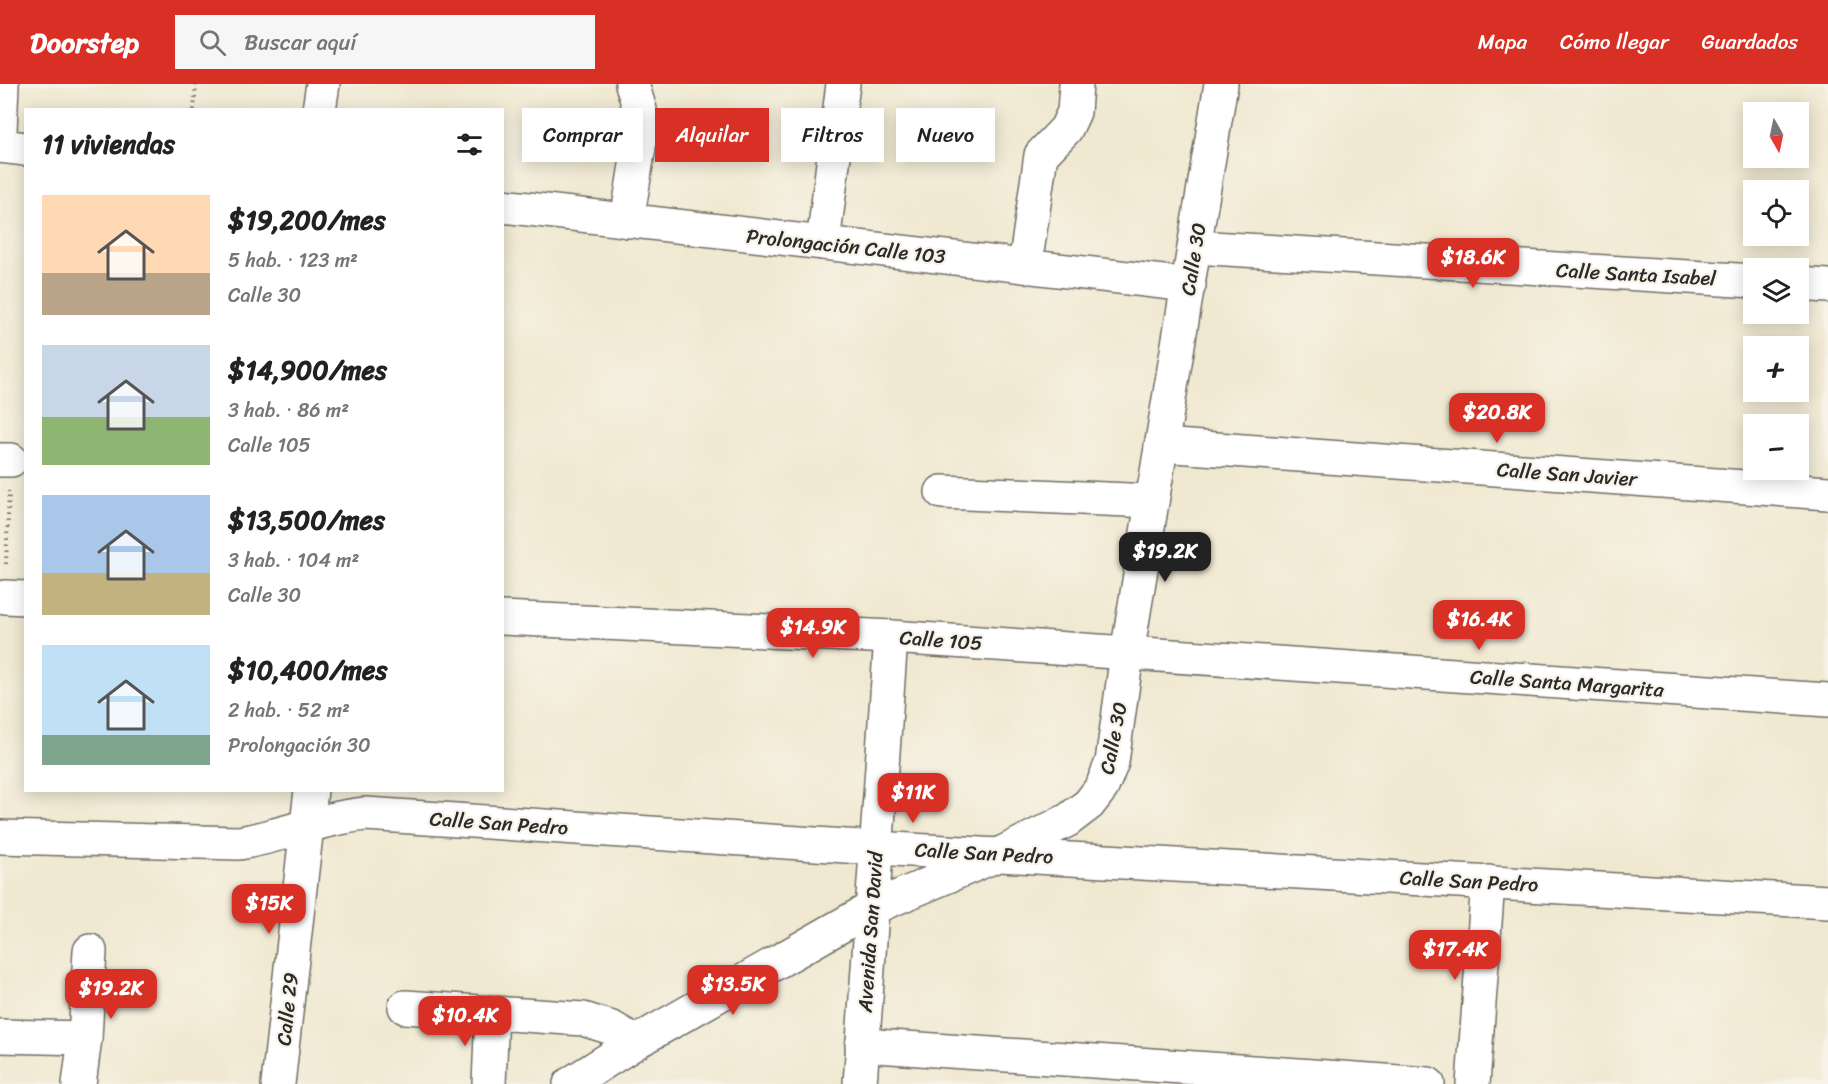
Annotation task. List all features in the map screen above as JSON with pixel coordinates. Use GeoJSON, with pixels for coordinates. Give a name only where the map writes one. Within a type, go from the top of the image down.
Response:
{"type":"FeatureCollection","features":[{"type":"Feature","properties":{"kind":"street"},"geometry":{"type":"LineString","coordinates":[[0,132],[2,84]]}},
{"type":"Feature","properties":{"kind":"street"},"geometry":{"type":"LineString","coordinates":[[319,108],[323,84]]}},
{"type":"Feature","properties":{"kind":"street"},"geometry":{"type":"LineString","coordinates":[[627,221],[642,128],[640,110],[632,84]]}},
{"type":"Feature","properties":{"kind":"street"},"geometry":{"type":"LineString","coordinates":[[823,243],[843,84]]}},
{"type":"Feature","properties":{"kind":"street"},"geometry":{"type":"LineString","coordinates":[[1025,266],[1041,155],[1066,129],[1074,112],[1076,84]]}},
{"type":"Feature","properties":{"kind":"street","name":"Calle 30"},"geometry":{"type":"LineString","coordinates":[[570,1084],[636,1042],[872,908],[1000,854],[1068,820],[1089,804],[1102,787],[1112,762],[1127,654],[1221,84]]}},
{"type":"Feature","properties":{"kind":"street"},"geometry":{"type":"LineString","coordinates":[[0,146],[24,149]]}},
{"type":"Feature","properties":{"kind":"street","name":"Prolongación Calle 103"},"geometry":{"type":"LineString","coordinates":[[504,206],[1189,285]]}},
{"type":"Feature","properties":{"kind":"street","name":"Calle Santa Isabel"},"geometry":{"type":"LineString","coordinates":[[1195,247],[1743,280]]}},
{"type":"Feature","properties":{"kind":"street"},"geometry":{"type":"LineString","coordinates":[[1809,284],[1828,285]]}},
{"type":"Feature","properties":{"kind":"street","name":"Calle San Javier"},"geometry":{"type":"LineString","coordinates":[[1161,445],[1828,493]]}},
{"type":"Feature","properties":{"kind":"street"},"geometry":{"type":"LineString","coordinates":[[942,492],[1152,501]]}},
{"type":"Feature","properties":{"kind":"street","name":"Calle 105"},"geometry":{"type":"LineString","coordinates":[[504,618],[891,637],[1127,654]]}},
{"type":"Feature","properties":{"kind":"street","name":"Avenida San David"},"geometry":{"type":"LineString","coordinates":[[860,1084],[891,637]]}},
{"type":"Feature","properties":{"kind":"street","name":"Calle Santa Margarita"},"geometry":{"type":"LineString","coordinates":[[1127,654],[1828,700]]}},
{"type":"Feature","properties":{"kind":"street","name":"Calle 29"},"geometry":{"type":"LineString","coordinates":[[279,1084],[311,792]]}},
{"type":"Feature","properties":{"kind":"street","name":"Calle San Pedro"},"geometry":{"type":"LineString","coordinates":[[0,837],[239,843],[270,838],[338,817],[366,814],[876,848],[1828,902]]}},
{"type":"Feature","properties":{"kind":"street"},"geometry":{"type":"LineString","coordinates":[[1473,1084],[1488,882]]}},
{"type":"Feature","properties":{"kind":"street"},"geometry":{"type":"LineString","coordinates":[[79,1084],[85,1038],[90,951]]}},
{"type":"Feature","properties":{"kind":"street"},"geometry":{"type":"LineString","coordinates":[[405,1007],[583,1019],[612,1028],[636,1042]]}},
{"type":"Feature","properties":{"kind":"street"},"geometry":{"type":"LineString","coordinates":[[489,1084],[492,1012]]}},
{"type":"Feature","properties":{"kind":"street"},"geometry":{"type":"LineString","coordinates":[[0,1036],[85,1038]]}},
{"type":"Feature","properties":{"kind":"street"},"geometry":{"type":"LineString","coordinates":[[862,1046],[1070,1072],[1428,1084]]}},
{"type":"Feature","properties":{"kind":"path"},"geometry":{"type":"LineString","coordinates":[[194,108],[196,84]]}},
{"type":"Feature","properties":{"kind":"path"},"geometry":{"type":"LineString","coordinates":[[5,460],[15,597]]}}]}
